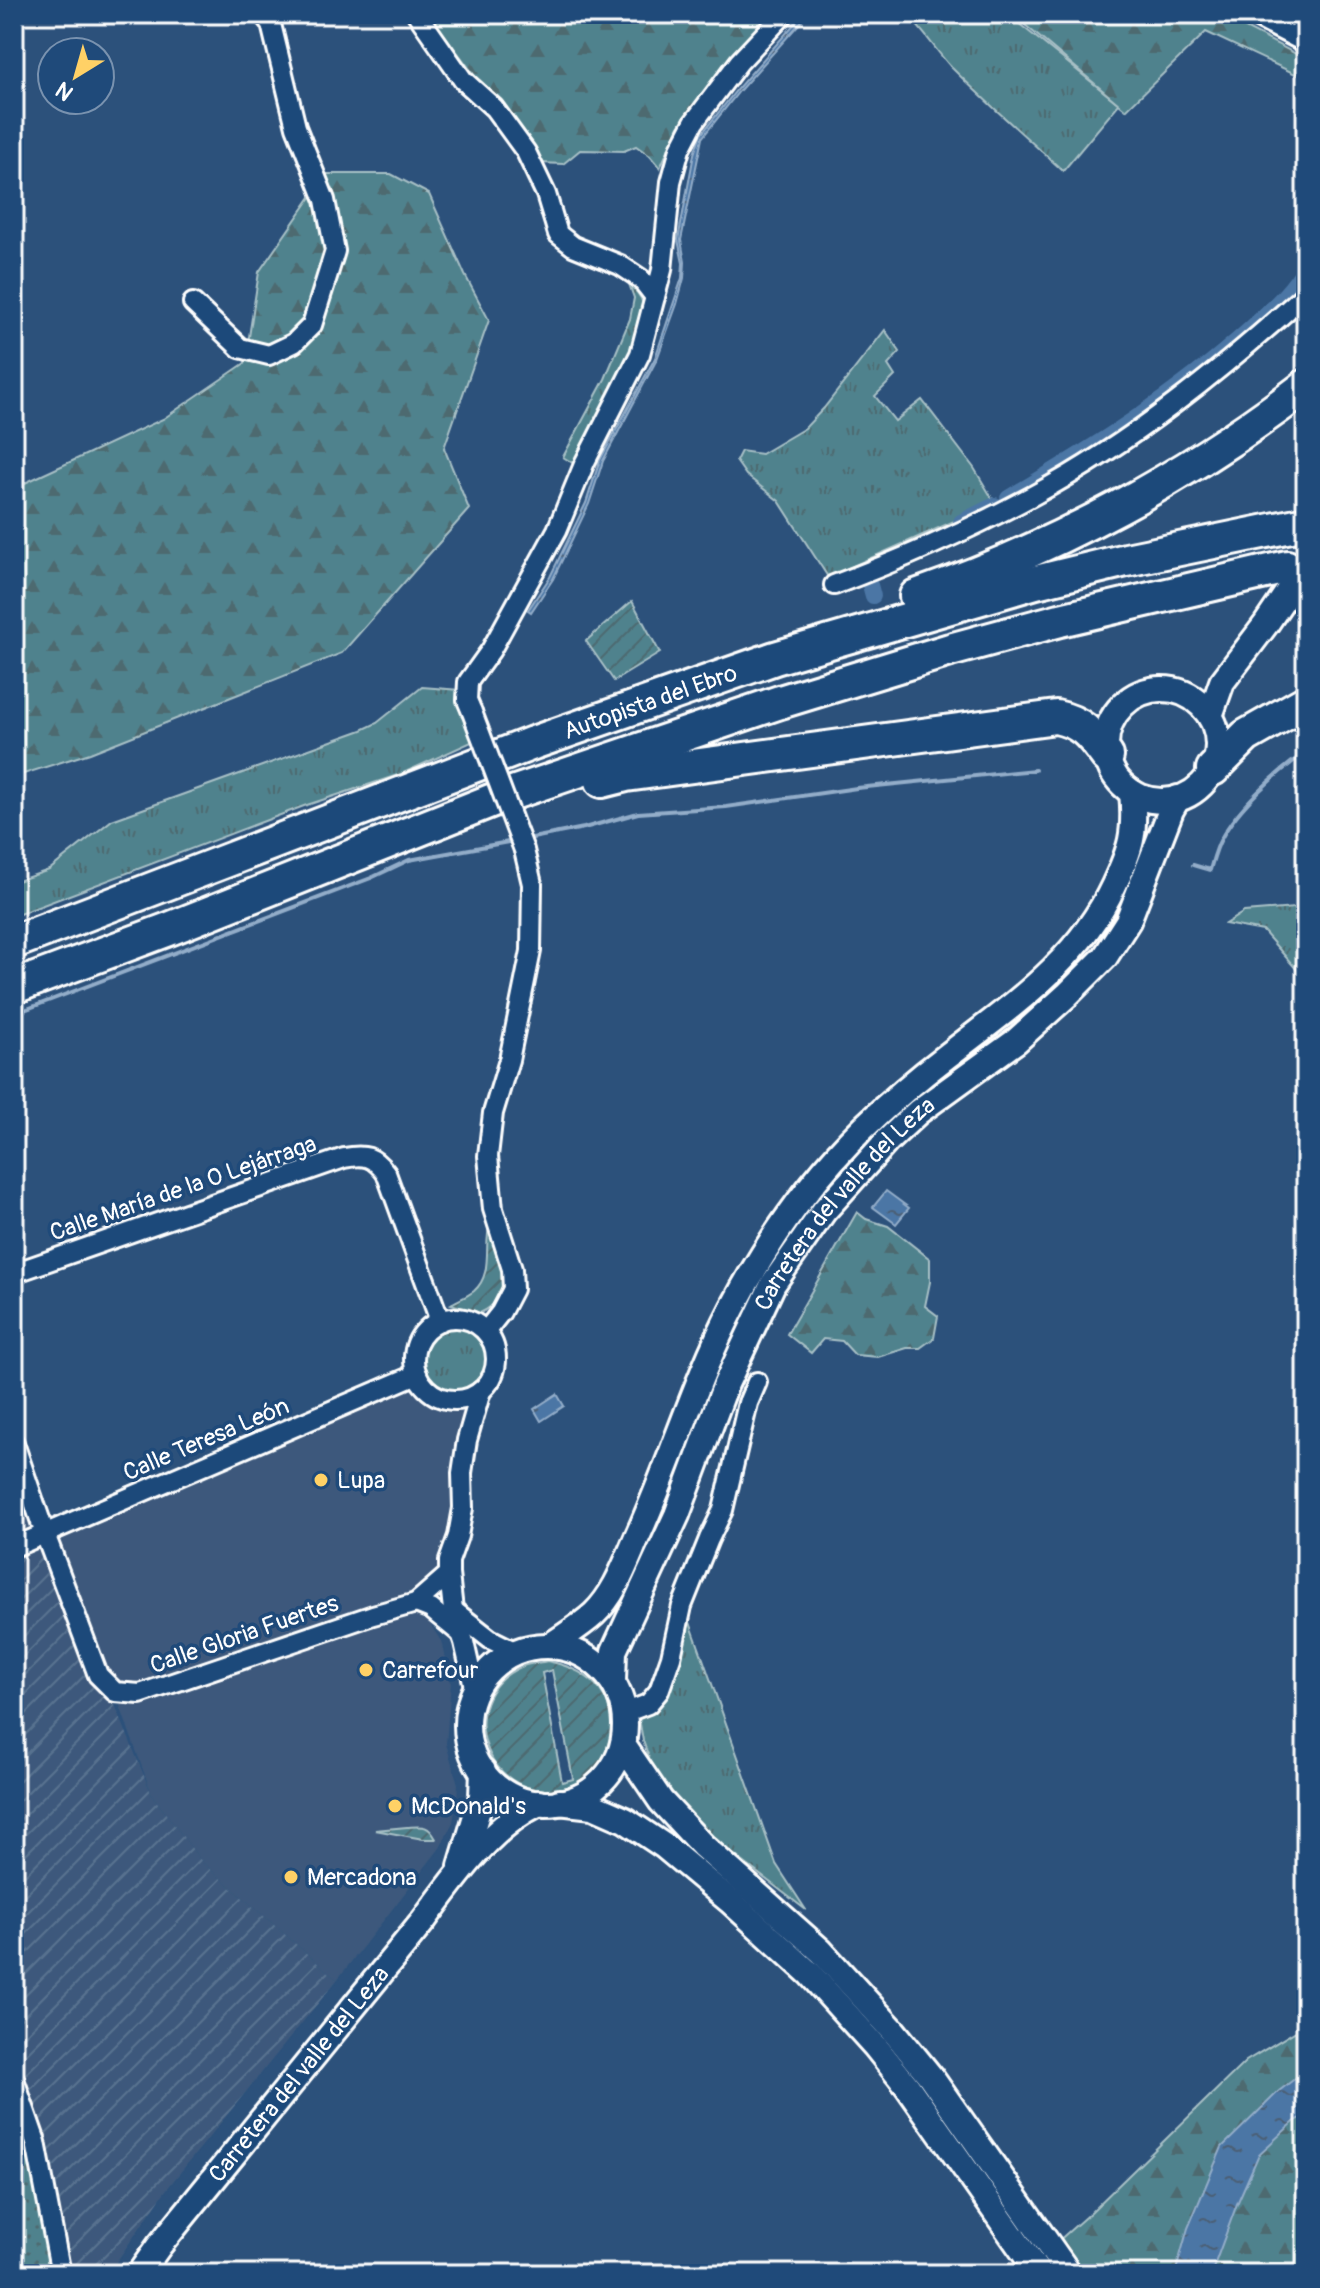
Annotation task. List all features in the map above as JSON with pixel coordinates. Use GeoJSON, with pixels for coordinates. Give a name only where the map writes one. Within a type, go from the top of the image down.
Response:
{"type":"FeatureCollection","features":[{"type":"Feature","properties":{"kind":"highway"},"geometry":{"type":"LineString","coordinates":[[328,822],[662,686],[941,588],[1018,555],[1169,478],[1251,426],[1306,386]]}},
{"type":"Feature","properties":{"kind":"highway","name":"Autopista del Ebro"},"geometry":{"type":"LineString","coordinates":[[14,942],[533,743],[846,636],[1036,582],[1306,523]]}},
{"type":"Feature","properties":{"kind":"highway","name":"Autopista del Ebro"},"geometry":{"type":"LineString","coordinates":[[14,987],[498,798],[834,684],[1060,620],[1297,566]]}},
{"type":"Feature","properties":{"kind":"highway"},"geometry":{"type":"LineString","coordinates":[[1213,769],[1246,736],[1306,702]]}},
{"type":"Feature","properties":{"kind":"highway"},"geometry":{"type":"LineString","coordinates":[[169,929],[510,806],[626,775],[1056,717],[1081,725],[1107,756]]}},
{"type":"Feature","properties":{"kind":"main road"},"geometry":{"type":"LineString","coordinates":[[1210,716],[1222,682],[1266,624],[1297,566]]}},
{"type":"Feature","properties":{"kind":"main road"},"geometry":{"type":"LineString","coordinates":[[1191,697],[1222,682]]}},
{"type":"Feature","properties":{"kind":"main road"},"geometry":{"type":"LineString","coordinates":[[1163,688],[1175,690],[1191,697],[1210,716],[1218,738],[1216,759],[1213,769],[1192,792],[1178,798],[1152,800],[1132,792],[1115,777],[1107,756],[1107,734],[1115,713],[1131,698],[1141,692],[1163,688]]}},
{"type":"Feature","properties":{"kind":"main road","name":"Carretera del valle del Leza"},"geometry":{"type":"LineString","coordinates":[[550,1646],[595,1613],[619,1580],[713,1350],[760,1258],[821,1175],[861,1130],[912,1083],[1032,990],[1080,942],[1099,915],[1129,853],[1134,825],[1132,792]]}},
{"type":"Feature","properties":{"kind":"main road","name":"Carretera del valle del Leza"},"geometry":{"type":"LineString","coordinates":[[613,1681],[614,1651],[677,1515],[726,1384],[781,1271],[824,1211],[898,1130],[939,1096],[1016,1041],[1105,957],[1128,921],[1178,798]]}},
{"type":"Feature","properties":{"kind":"main road"},"geometry":{"type":"LineString","coordinates":[[549,1803],[577,1797],[599,1783],[616,1761],[623,1745],[625,1729],[622,1701],[613,1681],[579,1653],[550,1646],[516,1652],[492,1668],[475,1691],[468,1736],[483,1771],[502,1790],[520,1799],[549,1803],[593,1806],[625,1820],[664,1846],[730,1901],[810,1974],[875,2046],[1023,2229],[1069,2274]]}},
{"type":"Feature","properties":{"kind":"main road"},"geometry":{"type":"LineString","coordinates":[[623,1745],[661,1801],[703,1846],[821,1951],[931,2077],[1023,2229],[1039,2274]]}},
{"type":"Feature","properties":{"kind":"main road","name":"Carretera del valle del Leza"},"geometry":{"type":"LineString","coordinates":[[459,1872],[482,1796],[483,1771]]}},
{"type":"Feature","properties":{"kind":"main road","name":"Carretera del valle del Leza"},"geometry":{"type":"LineString","coordinates":[[139,2274],[424,1920],[459,1872],[522,1811],[549,1803]]}},
{"type":"Feature","properties":{"kind":"street"},"geometry":{"type":"LineString","coordinates":[[193,303],[240,348],[269,355],[294,343],[312,325],[335,251],[325,200],[296,127],[271,24],[263,14]]}},
{"type":"Feature","properties":{"kind":"street"},"geometry":{"type":"LineString","coordinates":[[417,14],[463,80],[494,108],[526,152],[546,194],[558,234],[573,246],[620,265],[641,279],[655,297]]}},
{"type":"Feature","properties":{"kind":"street"},"geometry":{"type":"LineString","coordinates":[[486,1331],[513,1289],[512,1269],[493,1209],[488,1156],[493,1113],[509,1060],[531,951],[532,884],[524,850],[467,700],[468,682],[491,650],[557,530],[585,462],[640,354],[662,270],[671,182],[680,149],[694,122],[739,62],[784,14]]}},
{"type":"Feature","properties":{"kind":"street"},"geometry":{"type":"LineString","coordinates":[[1250,14],[1306,43]]}},
{"type":"Feature","properties":{"kind":"street"},"geometry":{"type":"LineString","coordinates":[[834,585],[950,538],[1071,474],[1195,389],[1306,291]]}},
{"type":"Feature","properties":{"kind":"street","name":"Calle María de la O Lejárraga"},"geometry":{"type":"LineString","coordinates":[[14,1273],[358,1155],[377,1162],[386,1173],[440,1321]]}},
{"type":"Feature","properties":{"kind":"street"},"geometry":{"type":"LineString","coordinates":[[460,1319],[480,1325],[486,1331],[496,1358],[495,1371],[489,1382],[470,1397],[451,1399],[433,1394],[417,1374],[414,1362],[415,1349],[429,1327],[440,1321],[460,1319]]}},
{"type":"Feature","properties":{"kind":"street","name":"Calle Teresa León"},"geometry":{"type":"LineString","coordinates":[[14,1547],[417,1374]]}},
{"type":"Feature","properties":{"kind":"street"},"geometry":{"type":"LineString","coordinates":[[624,1713],[648,1704],[659,1691],[671,1657],[682,1606],[723,1510],[748,1403],[757,1382]]}},
{"type":"Feature","properties":{"kind":"street"},"geometry":{"type":"LineString","coordinates":[[475,1691],[453,1610],[449,1561],[458,1536],[463,1508],[462,1473],[472,1419],[481,1391]]}},
{"type":"Feature","properties":{"kind":"street"},"geometry":{"type":"LineString","coordinates":[[451,1399],[472,1419]]}},
{"type":"Feature","properties":{"kind":"street","name":"Calle Gloria Fuertes"},"geometry":{"type":"LineString","coordinates":[[14,1443],[98,1675],[115,1692],[140,1694],[416,1603]]}},
{"type":"Feature","properties":{"kind":"street"},"geometry":{"type":"LineString","coordinates":[[449,1574],[416,1603],[431,1609],[459,1632]]}},
{"type":"Feature","properties":{"kind":"street"},"geometry":{"type":"LineString","coordinates":[[453,1610],[490,1639],[516,1652]]}},
{"type":"Feature","properties":{"kind":"street"},"geometry":{"type":"LineString","coordinates":[[14,2079],[36,2142],[61,2274]]}},
{"type":"Feature","properties":{"kind":"shaded area"},"geometry":{"type":"Polygon","coordinates":[[[417,1374],[433,1394],[445,1399],[470,1397],[472,1419],[453,1610],[417,1604],[441,1641],[451,1683],[446,1744],[458,1784],[457,1798],[453,1822],[440,1848],[337,1980],[202,1862],[152,1795],[115,1692],[45,1534],[417,1374]]]}},
{"type":"Feature","properties":{"kind":"shaded area"},"geometry":{"type":"Polygon","coordinates":[[[14,1443],[45,1534],[152,1795],[202,1862],[337,1980],[166,2190],[108,2274],[52,2274],[23,2130],[14,2108],[14,1443]]]}},
{"type":"Feature","properties":{"kind":"green space"},"geometry":{"type":"Polygon","coordinates":[[[429,14],[775,14],[719,75],[679,126],[660,168],[636,146],[624,151],[580,150],[563,164],[540,163],[429,14]]]}},
{"type":"Feature","properties":{"kind":"green space"},"geometry":{"type":"Polygon","coordinates":[[[906,14],[1007,14],[1119,104],[1063,171],[951,67],[906,14]]]}},
{"type":"Feature","properties":{"kind":"green space"},"geometry":{"type":"Polygon","coordinates":[[[1012,14],[1218,14],[1306,59],[1306,79],[1206,32],[1126,110],[1012,14]]]}},
{"type":"Feature","properties":{"kind":"green space"},"geometry":{"type":"Polygon","coordinates":[[[327,174],[391,174],[429,194],[489,320],[444,448],[469,509],[342,653],[90,753],[14,777],[14,488],[163,419],[245,363],[259,272],[327,174]]]}},
{"type":"Feature","properties":{"kind":"green space"},"geometry":{"type":"Polygon","coordinates":[[[629,284],[643,304],[637,336],[617,384],[576,465],[563,457],[605,379],[630,319],[634,298],[629,284]]]}},
{"type":"Feature","properties":{"kind":"green space"},"geometry":{"type":"Polygon","coordinates":[[[885,330],[900,352],[888,365],[895,376],[875,396],[895,421],[922,400],[974,468],[995,503],[828,577],[779,501],[746,475],[736,461],[741,451],[761,454],[805,428],[885,330]]]}},
{"type":"Feature","properties":{"kind":"green space"},"geometry":{"type":"Polygon","coordinates":[[[632,601],[660,653],[614,681],[586,641],[632,601]]]}},
{"type":"Feature","properties":{"kind":"green space"},"geometry":{"type":"Polygon","coordinates":[[[422,687],[460,690],[476,740],[401,774],[304,806],[14,916],[14,882],[49,870],[112,820],[362,730],[377,723],[422,687]]]}},
{"type":"Feature","properties":{"kind":"green space"},"geometry":{"type":"Polygon","coordinates":[[[1306,907],[1306,980],[1263,931],[1225,924],[1244,912],[1306,907]]]}},
{"type":"Feature","properties":{"kind":"green space"},"geometry":{"type":"Polygon","coordinates":[[[857,1212],[866,1219],[888,1226],[930,1259],[930,1282],[925,1306],[938,1316],[934,1338],[920,1348],[907,1348],[878,1357],[855,1355],[842,1341],[823,1339],[811,1353],[787,1334],[857,1212]]]}},
{"type":"Feature","properties":{"kind":"green space"},"geometry":{"type":"Polygon","coordinates":[[[490,1223],[501,1260],[502,1285],[492,1305],[480,1313],[451,1304],[472,1293],[484,1276],[490,1223]]]}},
{"type":"Feature","properties":{"kind":"green space"},"geometry":{"type":"Polygon","coordinates":[[[448,1328],[462,1328],[474,1333],[483,1342],[488,1361],[486,1374],[479,1385],[462,1394],[448,1394],[436,1389],[427,1380],[422,1368],[422,1354],[427,1342],[436,1333],[448,1328]]]}},
{"type":"Feature","properties":{"kind":"green space"},"geometry":{"type":"Polygon","coordinates":[[[686,1611],[776,1864],[806,1910],[711,1837],[653,1768],[643,1741],[636,1701],[659,1686],[686,1611]]]}},
{"type":"Feature","properties":{"kind":"green space"},"geometry":{"type":"Polygon","coordinates":[[[547,1661],[578,1672],[600,1690],[607,1702],[611,1731],[605,1754],[588,1776],[570,1786],[542,1790],[518,1783],[499,1768],[487,1748],[483,1725],[486,1702],[500,1681],[523,1666],[547,1661]],[[552,1670],[542,1673],[562,1782],[573,1779],[552,1670]]]}},
{"type":"Feature","properties":{"kind":"green space"},"geometry":{"type":"Polygon","coordinates":[[[417,1826],[430,1831],[436,1839],[375,1830],[417,1826]]]}},
{"type":"Feature","properties":{"kind":"green space"},"geometry":{"type":"Polygon","coordinates":[[[1306,2025],[1306,2274],[1021,2274],[1092,2211],[1246,2061],[1306,2025]]]}},
{"type":"Feature","properties":{"kind":"green space"},"geometry":{"type":"Polygon","coordinates":[[[14,2108],[23,2130],[52,2274],[14,2274],[14,2108]]]}},
{"type":"Feature","properties":{"kind":"water"},"geometry":{"type":"Polygon","coordinates":[[[803,14],[808,14],[702,138],[681,240],[685,262],[684,278],[677,304],[657,359],[603,461],[589,504],[553,579],[531,612],[528,610],[550,577],[586,503],[600,460],[655,358],[682,278],[683,263],[678,240],[700,136],[803,14]]]}},
{"type":"Feature","properties":{"kind":"water"},"geometry":{"type":"Polygon","coordinates":[[[886,1191],[909,1208],[896,1224],[873,1207],[886,1191]]]}},
{"type":"Feature","properties":{"kind":"water"},"geometry":{"type":"Polygon","coordinates":[[[557,1394],[564,1406],[541,1421],[534,1409],[557,1394]]]}},
{"type":"Feature","properties":{"kind":"water"},"geometry":{"type":"Polygon","coordinates":[[[1306,2070],[1306,2115],[1259,2154],[1211,2274],[1175,2274],[1188,2228],[1222,2147],[1279,2091],[1306,2070]]]}},
{"type":"Feature","properties":{"kind":"waterway"},"geometry":{"type":"LineString","coordinates":[[1008,498],[1102,440],[1192,377],[1273,308],[1306,266]]}},
{"type":"Feature","properties":{"kind":"waterway"},"geometry":{"type":"LineString","coordinates":[[961,522],[995,505]]}},
{"type":"Feature","properties":{"kind":"waterway"},"geometry":{"type":"LineString","coordinates":[[870,585],[873,596]]}},
{"type":"Feature","properties":{"kind":"waterway"},"geometry":{"type":"LineString","coordinates":[[1193,865],[1210,870],[1219,843],[1237,815],[1271,780],[1306,752]]}},
{"type":"Feature","properties":{"kind":"waterway"},"geometry":{"type":"LineString","coordinates":[[527,839],[638,813],[726,807],[857,788],[1035,770]]}},
{"type":"Feature","properties":{"kind":"waterway"},"geometry":{"type":"LineString","coordinates":[[14,1014],[371,878],[409,860],[514,841]]}},
{"type":"Feature","properties":{"kind":"place","name":"Lupa"},"geometry":{"type":"Point","coordinates":[321,1480]}},
{"type":"Feature","properties":{"kind":"place","name":"Carrefour"},"geometry":{"type":"Point","coordinates":[366,1670]}},
{"type":"Feature","properties":{"kind":"place","name":"McDonald's"},"geometry":{"type":"Point","coordinates":[395,1806]}},
{"type":"Feature","properties":{"kind":"place","name":"Mercadona"},"geometry":{"type":"Point","coordinates":[291,1877]}}]}
